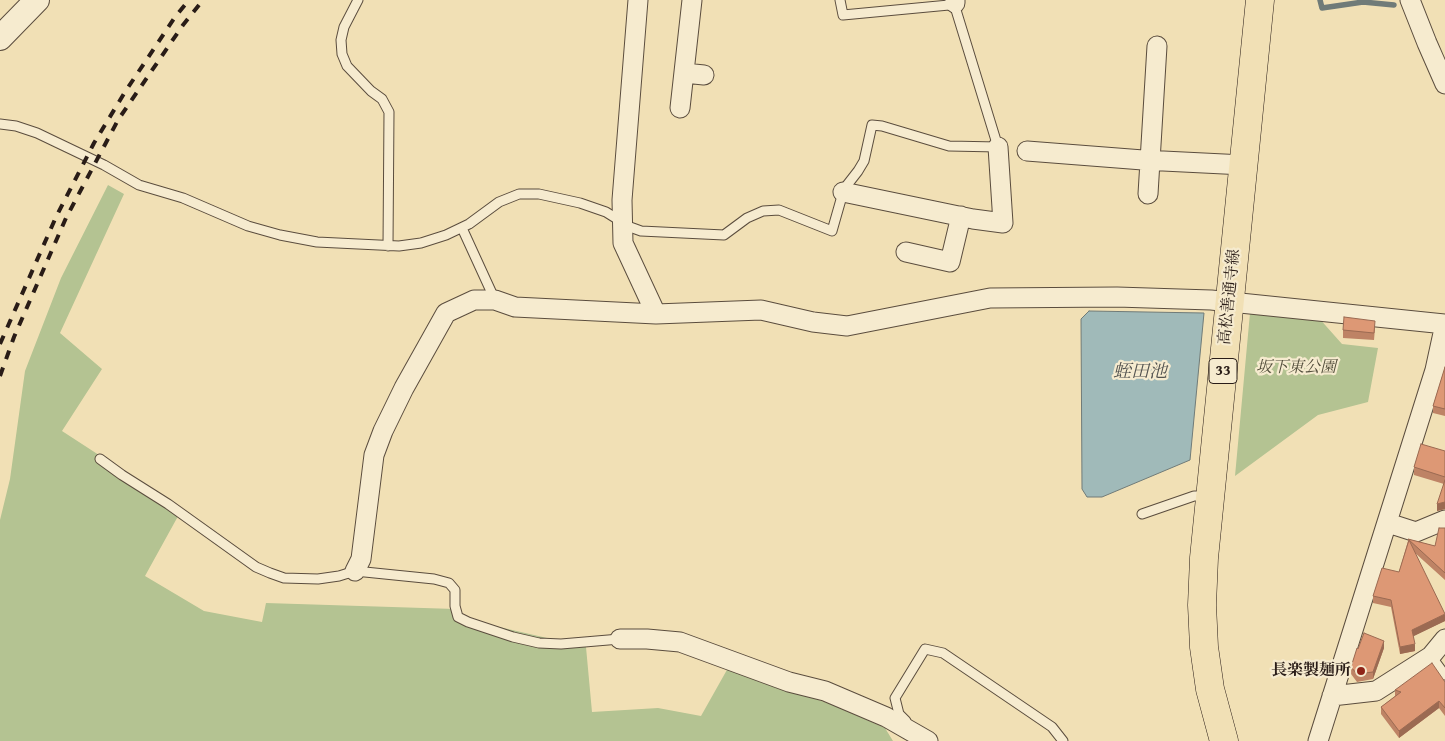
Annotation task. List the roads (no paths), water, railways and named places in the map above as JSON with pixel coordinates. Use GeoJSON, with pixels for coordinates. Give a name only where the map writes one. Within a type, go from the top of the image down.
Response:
{"type":"FeatureCollection","features":[{"type":"Feature","properties":{"kind":"main road","name":"高松善通寺線"},"geometry":{"type":"LineString","coordinates":[[1224,741],[1210,689],[1204,638],[1202,605],[1204,558],[1260,0]]}},
{"type":"Feature","properties":{"kind":"street"},"geometry":{"type":"LineString","coordinates":[[0,38],[37,0]]}},
{"type":"Feature","properties":{"kind":"street"},"geometry":{"type":"LineString","coordinates":[[638,0],[622,200],[623,243],[656,314]]}},
{"type":"Feature","properties":{"kind":"street"},"geometry":{"type":"LineString","coordinates":[[680,108],[692,0]]}},
{"type":"Feature","properties":{"kind":"street"},"geometry":{"type":"LineString","coordinates":[[1410,0],[1445,84]]}},
{"type":"Feature","properties":{"kind":"street"},"geometry":{"type":"LineString","coordinates":[[1148,194],[1157,46]]}},
{"type":"Feature","properties":{"kind":"street"},"geometry":{"type":"LineString","coordinates":[[684,73],[704,75]]}},
{"type":"Feature","properties":{"kind":"street"},"geometry":{"type":"LineString","coordinates":[[843,192],[1003,223],[998,147]]}},
{"type":"Feature","properties":{"kind":"street"},"geometry":{"type":"LineString","coordinates":[[1027,152],[1150,161],[1244,165]]}},
{"type":"Feature","properties":{"kind":"street"},"geometry":{"type":"LineString","coordinates":[[906,252],[950,262],[961,216]]}},
{"type":"Feature","properties":{"kind":"street"},"geometry":{"type":"LineString","coordinates":[[355,571],[361,559],[374,454],[383,430],[446,313],[474,300],[495,300],[515,307],[656,314],[761,310],[813,322],[847,326],[990,298],[1117,297],[1230,302],[1445,324],[1435,370],[1318,741]]}},
{"type":"Feature","properties":{"kind":"street"},"geometry":{"type":"LineString","coordinates":[[1388,522],[1416,532],[1445,520]]}},
{"type":"Feature","properties":{"kind":"street"},"geometry":{"type":"LineString","coordinates":[[620,639],[680,642],[789,682],[825,691],[886,717],[928,741]]}},
{"type":"Feature","properties":{"kind":"street"},"geometry":{"type":"LineString","coordinates":[[1332,696],[1376,691],[1431,656],[1445,639]]}},
{"type":"Feature","properties":{"kind":"lane"},"geometry":{"type":"LineString","coordinates":[[358,0],[344,27],[341,40],[342,54],[347,66],[371,91],[382,99],[389,112],[388,246]]}},
{"type":"Feature","properties":{"kind":"lane"},"geometry":{"type":"LineString","coordinates":[[840,0],[843,15],[950,6],[957,1]]}},
{"type":"Feature","properties":{"kind":"lane"},"geometry":{"type":"LineString","coordinates":[[0,124],[16,126],[37,133],[104,164],[139,185],[183,198],[248,226],[280,236],[317,242],[388,246],[420,243],[462,228],[499,202],[519,194],[539,194],[580,203],[606,212],[630,227],[641,231],[724,235],[746,218],[763,211],[779,210],[832,231],[843,192],[864,161],[872,125],[882,126],[949,146],[998,147],[956,10],[957,1]]}},
{"type":"Feature","properties":{"kind":"lane"},"geometry":{"type":"LineString","coordinates":[[462,228],[495,300]]}},
{"type":"Feature","properties":{"kind":"lane"},"geometry":{"type":"LineString","coordinates":[[100,459],[168,504],[256,567],[284,578],[318,579],[339,576],[355,571],[434,579],[449,583],[455,590],[455,606],[458,617],[512,637],[539,643],[561,644],[620,639]]}},
{"type":"Feature","properties":{"kind":"lane"},"geometry":{"type":"LineString","coordinates":[[1142,514],[1194,496],[1210,496]]}},
{"type":"Feature","properties":{"kind":"lane"},"geometry":{"type":"LineString","coordinates":[[928,741],[900,714],[895,698],[925,649],[943,653],[1052,727],[1063,741]]}},
{"type":"Feature","properties":{"kind":"lane"},"geometry":{"type":"LineString","coordinates":[[1431,656],[1445,675]]}},
{"type":"Feature","properties":{"kind":"water","name":"蛭田池"},"geometry":{"type":"Polygon","coordinates":[[[1089,311],[1204,313],[1190,460],[1102,497],[1087,497],[1082,489],[1081,319],[1089,311]]]}},
{"type":"Feature","properties":{"kind":"waterway"},"geometry":{"type":"LineString","coordinates":[[1320,0],[1322,8],[1363,2],[1394,5]]}},
{"type":"Feature","properties":{"kind":"railway"},"geometry":{"type":"LineString","coordinates":[[0,344],[56,217],[94,143],[125,92],[175,17],[189,0]]}},
{"type":"Feature","properties":{"kind":"railway"},"geometry":{"type":"LineString","coordinates":[[0,376],[14,337],[66,218],[118,120],[183,25],[203,0]]}},
{"type":"Feature","properties":{"kind":"place","name":"長楽製麺所"},"geometry":{"type":"Point","coordinates":[1361,671]}},
{"type":"Feature","properties":{"kind":"park label","name":"坂下東公園"},"geometry":{"type":"Point","coordinates":[1296,368]}}]}
